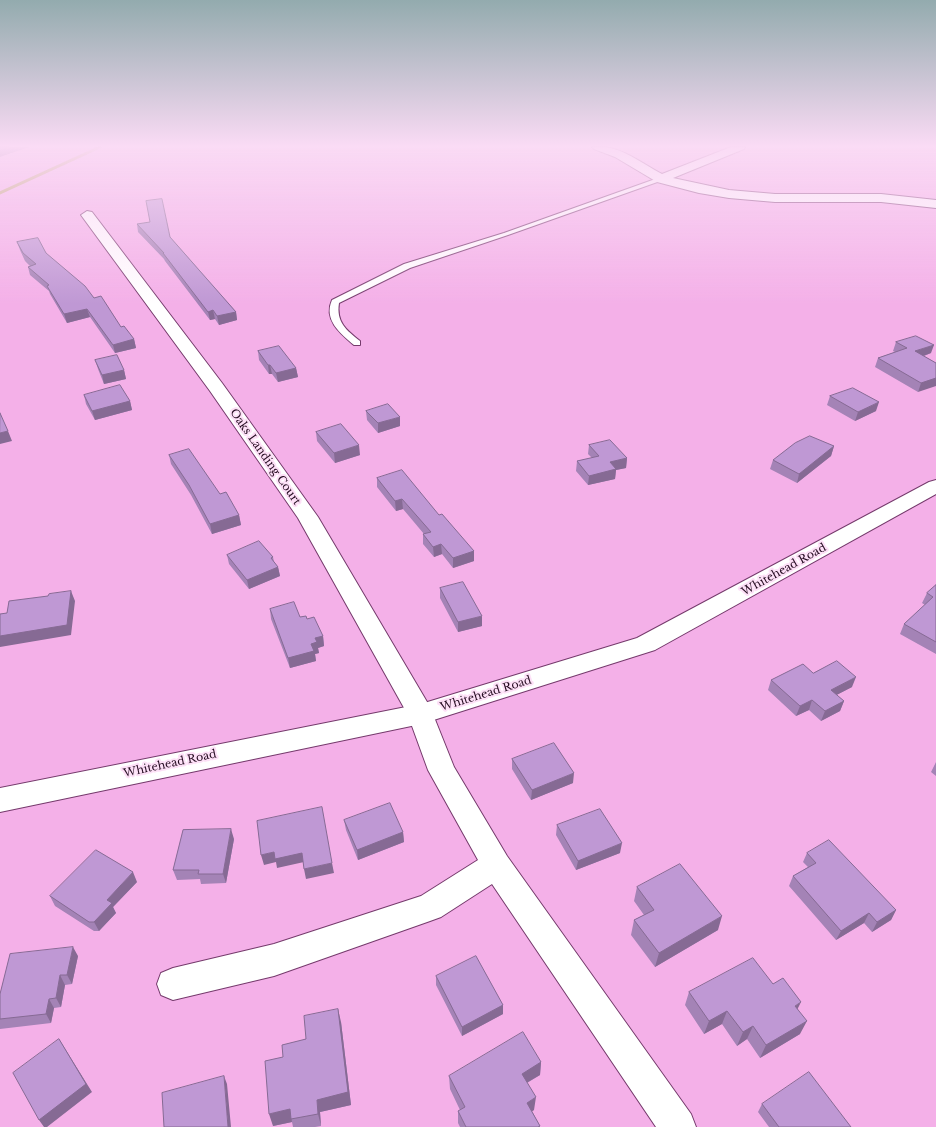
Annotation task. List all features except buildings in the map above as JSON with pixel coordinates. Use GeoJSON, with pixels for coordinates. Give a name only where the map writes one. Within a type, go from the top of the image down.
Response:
{"type":"FeatureCollection","features":[{"type":"Feature","properties":{"kind":"street"},"geometry":{"type":"LineString","coordinates":[[899,200],[936,204]]}},
{"type":"Feature","properties":{"kind":"street","name":"Oaks Landing Court"},"geometry":{"type":"LineString","coordinates":[[87,215],[216,387],[308,517],[421,714],[442,770],[496,865],[678,1127]]}},
{"type":"Feature","properties":{"kind":"street","name":"Whitehead Road"},"geometry":{"type":"LineString","coordinates":[[0,800],[421,714],[646,644],[935,487]]}},
{"type":"Feature","properties":{"kind":"street"},"geometry":{"type":"LineString","coordinates":[[173,984],[274,960],[430,907],[496,865]]}},
{"type":"Feature","properties":{"kind":"lane"},"geometry":{"type":"LineString","coordinates":[[357,343],[338,326],[333,314],[335,302],[407,266],[506,234],[603,200]]}}]}
